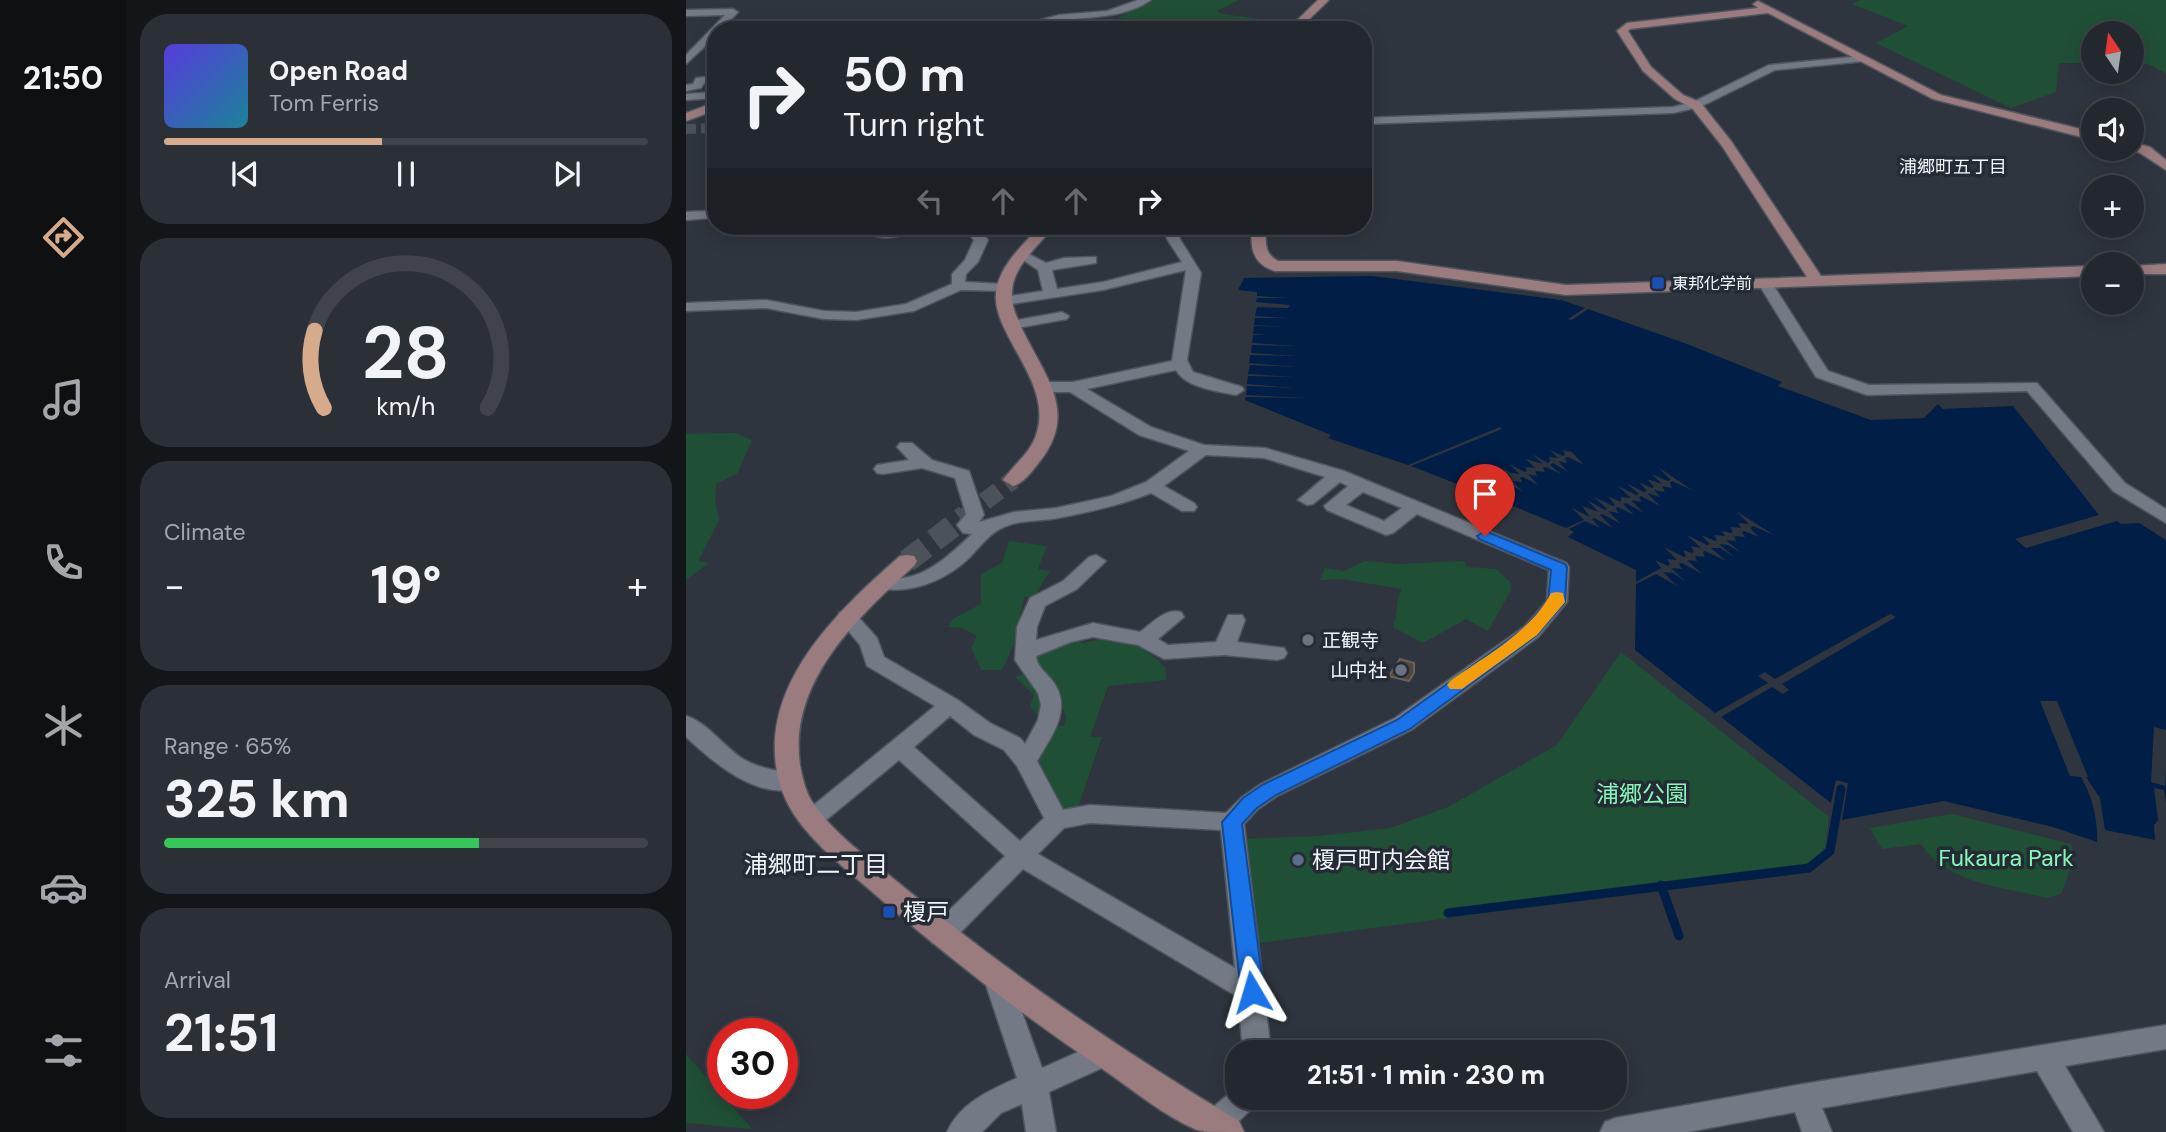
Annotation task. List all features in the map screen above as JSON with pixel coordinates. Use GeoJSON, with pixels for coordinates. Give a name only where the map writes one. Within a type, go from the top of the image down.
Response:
{"type":"FeatureCollection","features":[{"type":"Feature","properties":{"kind":"street"},"geometry":{"type":"LineString","coordinates":[[1046,21],[1108,14],[1146,0]]}},
{"type":"Feature","properties":{"kind":"street"},"geometry":{"type":"LineString","coordinates":[[1302,21],[1324,0]]}},
{"type":"Feature","properties":{"kind":"street"},"geometry":{"type":"LineString","coordinates":[[1750,0],[1937,97],[2081,133]]}},
{"type":"Feature","properties":{"kind":"street"},"geometry":{"type":"LineString","coordinates":[[1768,10],[1627,26],[1622,29],[1647,69],[1679,97],[1696,105],[1727,144],[1817,281]]}},
{"type":"Feature","properties":{"kind":"street"},"geometry":{"type":"LineString","coordinates":[[686,13],[733,12],[724,21]]}},
{"type":"Feature","properties":{"kind":"street"},"geometry":{"type":"LineString","coordinates":[[686,61],[707,39]]}},
{"type":"Feature","properties":{"kind":"street"},"geometry":{"type":"LineString","coordinates":[[1372,121],[1673,110],[1696,105],[1773,67],[1862,60]]}},
{"type":"Feature","properties":{"kind":"street"},"geometry":{"type":"LineString","coordinates":[[686,76],[702,74],[697,86],[686,88]]}},
{"type":"Feature","properties":{"kind":"street"},"geometry":{"type":"LineString","coordinates":[[700,80],[707,80]]}},
{"type":"Feature","properties":{"kind":"street"},"geometry":{"type":"LineString","coordinates":[[686,97],[707,95]]}},
{"type":"Feature","properties":{"kind":"street"},"geometry":{"type":"LineString","coordinates":[[686,117],[707,109]]}},
{"type":"Feature","properties":{"kind":"street"},"geometry":{"type":"LineString","coordinates":[[2144,150],[2166,166]]}},
{"type":"Feature","properties":{"kind":"street"},"geometry":{"type":"LineString","coordinates":[[686,216],[706,215]]}},
{"type":"Feature","properties":{"kind":"street"},"geometry":{"type":"LineString","coordinates":[[959,286],[958,274],[961,267],[971,262],[981,240],[977,235]]}},
{"type":"Feature","properties":{"kind":"street"},"geometry":{"type":"LineString","coordinates":[[1013,480],[1042,447],[1052,416],[1043,387],[1012,325],[1004,294],[1023,255],[1039,235]]}},
{"type":"Feature","properties":{"kind":"street"},"geometry":{"type":"LineString","coordinates":[[1173,235],[1194,273],[1179,360],[1187,375],[1209,384],[1236,390]]}},
{"type":"Feature","properties":{"kind":"street"},"geometry":{"type":"LineString","coordinates":[[1259,235],[1260,257],[1266,262],[1285,267],[1397,267],[1566,289],[2081,271]]}},
{"type":"Feature","properties":{"kind":"street"},"geometry":{"type":"LineString","coordinates":[[1023,255],[1044,268],[1051,292]]}},
{"type":"Feature","properties":{"kind":"street"},"geometry":{"type":"LineString","coordinates":[[1044,268],[1064,262],[1091,260]]}},
{"type":"Feature","properties":{"kind":"street"},"geometry":{"type":"LineString","coordinates":[[686,307],[766,304],[824,315],[865,315],[909,308],[959,286],[1004,294],[1051,292],[1122,282],[1191,264]]}},
{"type":"Feature","properties":{"kind":"street"},"geometry":{"type":"LineString","coordinates":[[2144,270],[2166,269]]}},
{"type":"Feature","properties":{"kind":"street"},"geometry":{"type":"LineString","coordinates":[[1765,283],[1822,374],[1867,390],[2031,386],[2119,487],[2166,517]]}},
{"type":"Feature","properties":{"kind":"street"},"geometry":{"type":"LineString","coordinates":[[1012,325],[1062,316]]}},
{"type":"Feature","properties":{"kind":"street"},"geometry":{"type":"LineString","coordinates":[[1043,387],[1073,387],[1181,364]]}},
{"type":"Feature","properties":{"kind":"street"},"geometry":{"type":"LineString","coordinates":[[941,935],[1056,820],[1090,814],[1232,822],[1250,803],[1269,790],[1404,724],[1531,632],[1557,602],[1559,567],[1338,475],[1265,453],[1202,450],[1145,431],[1073,387]]}},
{"type":"Feature","properties":{"kind":"street"},"geometry":{"type":"LineString","coordinates":[[906,447],[920,463]]}},
{"type":"Feature","properties":{"kind":"street"},"geometry":{"type":"LineString","coordinates":[[883,469],[920,463],[948,468],[963,475],[965,490],[975,515],[966,525],[970,529],[1014,518],[1056,513],[1116,500],[1152,486],[1202,450]]}},
{"type":"Feature","properties":{"kind":"street"},"geometry":{"type":"LineString","coordinates":[[1307,499],[1338,475]]}},
{"type":"Feature","properties":{"kind":"street"},"geometry":{"type":"LineString","coordinates":[[1362,484],[1333,506],[1386,529],[1415,507]]}},
{"type":"Feature","properties":{"kind":"street"},"geometry":{"type":"LineString","coordinates":[[1152,486],[1188,507]]}},
{"type":"Feature","properties":{"kind":"street"},"geometry":{"type":"LineString","coordinates":[[882,583],[904,584],[929,576],[959,557],[992,525]]}},
{"type":"Feature","properties":{"kind":"street"},"geometry":{"type":"LineString","coordinates":[[907,561],[847,617],[819,651],[793,707],[786,753],[792,782],[801,806],[811,819],[941,935],[1103,1054],[1222,1128],[1235,1110]]}},
{"type":"Feature","properties":{"kind":"street"},"geometry":{"type":"LineString","coordinates":[[1037,602],[1070,585],[1096,561]]}},
{"type":"Feature","properties":{"kind":"street"},"geometry":{"type":"LineString","coordinates":[[1026,761],[1045,728],[1052,706],[1048,689],[1031,672],[1024,659],[1027,627],[1045,579]]}},
{"type":"Feature","properties":{"kind":"street"},"geometry":{"type":"LineString","coordinates":[[847,617],[870,643],[874,661],[950,705],[982,729],[1012,744],[1026,761],[1056,820]]}},
{"type":"Feature","properties":{"kind":"street"},"geometry":{"type":"LineString","coordinates":[[1144,639],[1174,617]]}},
{"type":"Feature","properties":{"kind":"street"},"geometry":{"type":"LineString","coordinates":[[1224,648],[1235,621]]}},
{"type":"Feature","properties":{"kind":"street"},"geometry":{"type":"LineString","coordinates":[[1025,652],[1066,636],[1093,630],[1144,639],[1164,652],[1224,648],[1277,653]]}},
{"type":"Feature","properties":{"kind":"street"},"geometry":{"type":"LineString","coordinates":[[811,819],[950,705]]}},
{"type":"Feature","properties":{"kind":"street"},"geometry":{"type":"LineString","coordinates":[[686,724],[727,760],[770,782],[792,782]]}},
{"type":"Feature","properties":{"kind":"street"},"geometry":{"type":"LineString","coordinates":[[899,747],[1021,856],[1252,992]]}},
{"type":"Feature","properties":{"kind":"street"},"geometry":{"type":"LineString","coordinates":[[1232,822],[1256,1040]]}},
{"type":"Feature","properties":{"kind":"street"},"geometry":{"type":"LineString","coordinates":[[996,975],[1034,1085],[1041,1132]]}},
{"type":"Feature","properties":{"kind":"street"},"geometry":{"type":"LineString","coordinates":[[1615,1132],[1803,1097],[2166,1037]]}},
{"type":"Feature","properties":{"kind":"street"},"geometry":{"type":"LineString","coordinates":[[962,1132],[991,1104],[1103,1054]]}},
{"type":"Feature","properties":{"kind":"street"},"geometry":{"type":"LineString","coordinates":[[2044,1057],[2089,1132]]}},
{"type":"Feature","properties":{"kind":"street"},"geometry":{"type":"LineString","coordinates":[[1803,1097],[1817,1132]]}},
{"type":"Feature","properties":{"kind":"green space"},"geometry":{"type":"Polygon","coordinates":[[[1155,0],[1239,0],[1217,11],[1221,14],[1271,20],[1160,21],[1117,18],[1155,0]]]}},
{"type":"Feature","properties":{"kind":"green space"},"geometry":{"type":"Polygon","coordinates":[[[1860,0],[2166,0],[2166,73],[2144,64],[2144,21],[2081,21],[2081,63],[2059,63],[2056,92],[2011,108],[1876,43],[1908,26],[1852,4],[1860,0]]]}},
{"type":"Feature","properties":{"kind":"green space"},"geometry":{"type":"Polygon","coordinates":[[[736,433],[752,440],[737,474],[716,484],[715,501],[719,520],[698,561],[709,563],[686,580],[686,434],[736,433]]]}},
{"type":"Feature","properties":{"kind":"green space"},"geometry":{"type":"Polygon","coordinates":[[[1009,541],[1047,546],[1038,569],[1050,571],[1034,597],[1024,597],[1014,644],[1002,670],[981,670],[971,648],[977,636],[962,628],[948,627],[953,619],[981,604],[981,574],[1002,563],[1009,541]]]}},
{"type":"Feature","properties":{"kind":"green space"},"geometry":{"type":"Polygon","coordinates":[[[1365,561],[1399,564],[1465,561],[1466,567],[1496,569],[1510,582],[1511,590],[1488,631],[1466,619],[1423,643],[1393,627],[1402,589],[1342,579],[1320,580],[1325,568],[1344,571],[1365,561]]]}},
{"type":"Feature","properties":{"kind":"green space"},"geometry":{"type":"Polygon","coordinates":[[[1109,637],[1133,644],[1152,656],[1165,667],[1166,680],[1108,686],[1090,737],[1102,737],[1077,810],[1063,811],[1034,759],[1049,730],[1064,725],[1066,717],[1063,708],[1039,716],[1030,706],[1034,695],[1015,677],[1026,673],[1035,655],[1072,641],[1084,643],[1109,637]]]}},
{"type":"Feature","properties":{"kind":"green space","name":"浦郷公園"},"geometry":{"type":"Polygon","coordinates":[[[1621,652],[1829,817],[1825,847],[1807,871],[1258,943],[1242,839],[1318,836],[1391,828],[1448,807],[1557,745],[1621,652]]]}},
{"type":"Feature","properties":{"kind":"green space","name":"Fukaura Park"},"geometry":{"type":"Polygon","coordinates":[[[1952,814],[2071,844],[2075,856],[2061,894],[2047,898],[1995,887],[1961,876],[1932,857],[1921,844],[1882,849],[1870,828],[1952,814]]]}},
{"type":"Feature","properties":{"kind":"green space"},"geometry":{"type":"Polygon","coordinates":[[[686,1054],[707,1078],[707,1109],[734,1109],[752,1129],[686,1123],[686,1054]]]}},
{"type":"Feature","properties":{"kind":"water"},"geometry":{"type":"Polygon","coordinates":[[[1372,276],[1561,300],[1585,308],[1568,319],[1572,320],[1588,309],[1687,344],[1782,382],[1778,386],[1871,420],[1924,418],[1938,404],[1943,409],[2013,406],[2099,515],[2015,539],[2026,548],[2117,521],[2121,524],[2139,523],[2166,540],[2166,730],[2154,727],[2151,782],[2165,786],[2166,770],[2166,802],[2164,790],[2154,788],[2158,820],[2154,825],[2155,840],[2105,830],[2100,798],[2086,777],[2057,701],[2040,701],[2070,776],[2081,777],[2088,792],[2094,808],[2097,842],[2053,827],[1944,801],[1842,820],[1848,783],[1836,780],[1831,803],[1721,717],[1772,687],[1783,694],[1789,690],[1782,684],[1896,617],[1890,614],[1775,679],[1765,672],[1758,676],[1768,683],[1715,713],[1635,650],[1636,584],[1656,574],[1677,586],[1663,572],[1673,573],[1686,582],[1671,568],[1682,569],[1679,564],[1682,563],[1702,574],[1687,560],[1697,561],[1695,556],[1705,557],[1705,551],[1726,561],[1711,548],[1720,548],[1734,557],[1719,544],[1728,545],[1741,553],[1726,540],[1736,541],[1734,536],[1745,537],[1742,532],[1744,531],[1759,537],[1750,528],[1753,526],[1774,535],[1736,511],[1749,524],[1738,523],[1741,528],[1730,527],[1733,532],[1731,533],[1722,531],[1725,536],[1714,535],[1717,540],[1715,541],[1701,535],[1710,544],[1707,545],[1687,535],[1701,548],[1691,546],[1694,552],[1692,553],[1683,550],[1686,556],[1684,557],[1664,547],[1677,560],[1667,559],[1670,564],[1668,566],[1655,560],[1661,568],[1636,582],[1636,570],[1568,537],[1574,532],[1569,529],[1585,521],[1600,528],[1592,519],[1594,518],[1613,528],[1600,515],[1602,514],[1621,524],[1608,511],[1618,513],[1618,507],[1634,515],[1623,504],[1626,503],[1644,513],[1631,500],[1642,502],[1639,497],[1641,496],[1660,506],[1647,493],[1660,497],[1654,490],[1665,492],[1662,486],[1672,488],[1672,481],[1692,490],[1658,467],[1671,480],[1667,481],[1652,474],[1662,484],[1647,479],[1654,487],[1652,488],[1639,482],[1647,491],[1644,492],[1626,483],[1639,494],[1636,495],[1618,486],[1631,498],[1621,497],[1621,502],[1608,496],[1615,505],[1613,506],[1594,497],[1607,509],[1605,510],[1587,500],[1599,512],[1582,506],[1590,517],[1572,508],[1584,520],[1566,528],[1482,493],[1499,486],[1515,495],[1504,485],[1513,486],[1523,492],[1512,481],[1522,482],[1520,478],[1523,477],[1538,485],[1528,474],[1537,476],[1535,471],[1545,472],[1543,468],[1546,467],[1561,474],[1550,465],[1553,463],[1568,472],[1558,461],[1567,463],[1565,458],[1568,457],[1584,465],[1572,452],[1563,450],[1563,456],[1550,450],[1558,458],[1549,457],[1548,463],[1532,454],[1543,464],[1526,459],[1535,468],[1525,467],[1525,472],[1509,464],[1520,474],[1511,473],[1501,467],[1512,478],[1502,477],[1504,481],[1501,482],[1495,480],[1497,485],[1480,493],[1411,466],[1502,429],[1500,427],[1408,465],[1328,438],[1331,435],[1245,400],[1246,397],[1310,398],[1246,395],[1247,386],[1295,388],[1247,384],[1248,376],[1296,377],[1248,374],[1250,365],[1297,367],[1249,363],[1250,355],[1298,356],[1251,353],[1252,345],[1298,346],[1252,343],[1253,335],[1269,335],[1253,334],[1254,326],[1287,327],[1254,325],[1255,318],[1289,318],[1255,316],[1257,307],[1288,308],[1290,305],[1256,302],[1257,298],[1290,298],[1257,296],[1257,292],[1238,290],[1244,278],[1372,276]]]}},
{"type":"Feature","properties":{"kind":"building","name":"山中社"},"geometry":{"type":"Polygon","coordinates":[[[1400,659],[1414,663],[1414,673],[1409,681],[1389,676],[1400,659]]]}},
{"type":"Feature","properties":{"kind":"waterway"},"geometry":{"type":"LineString","coordinates":[[1661,886],[1809,868],[1830,851],[1841,789]]}},
{"type":"Feature","properties":{"kind":"waterway"},"geometry":{"type":"LineString","coordinates":[[1448,913],[1661,886]]}},
{"type":"Feature","properties":{"kind":"waterway"},"geometry":{"type":"LineString","coordinates":[[1661,886],[1679,936]]}},
{"type":"Feature","properties":{"kind":"tunnel"},"geometry":{"type":"LineString","coordinates":[[686,129],[707,128]]}},
{"type":"Feature","properties":{"kind":"tunnel"},"geometry":{"type":"LineString","coordinates":[[963,518],[1013,480]]}},
{"type":"Feature","properties":{"kind":"tunnel"},"geometry":{"type":"LineString","coordinates":[[907,561],[966,516]]}},
{"type":"Feature","properties":{"kind":"slow traffic"},"geometry":{"type":"LineString","coordinates":[[1456,685],[1531,632],[1557,602],[1557,597]]}},
{"type":"Feature","properties":{"kind":"place","name":"東邦化学前"},"geometry":{"type":"Point","coordinates":[1658,283]}},
{"type":"Feature","properties":{"kind":"place","name":"正観寺"},"geometry":{"type":"Point","coordinates":[1308,640]}},
{"type":"Feature","properties":{"kind":"place","name":"山中社"},"geometry":{"type":"Point","coordinates":[1401,670]}},
{"type":"Feature","properties":{"kind":"place","name":"榎戸町内会館"},"geometry":{"type":"Point","coordinates":[1298,860]}},
{"type":"Feature","properties":{"kind":"place","name":"榎戸"},"geometry":{"type":"Point","coordinates":[889,912]}},
{"type":"Feature","properties":{"kind":"district","name":"浦郷町五丁目"},"geometry":{"type":"Point","coordinates":[1953,167]}},
{"type":"Feature","properties":{"kind":"district","name":"浦郷町二丁目"},"geometry":{"type":"Point","coordinates":[816,865]}},
{"type":"Feature","properties":{"kind":"route"},"geometry":{"type":"LineString","coordinates":[[1252,992],[1232,822],[1250,803],[1269,790],[1404,724],[1531,632],[1557,602],[1559,567],[1485,536]]}}]}
